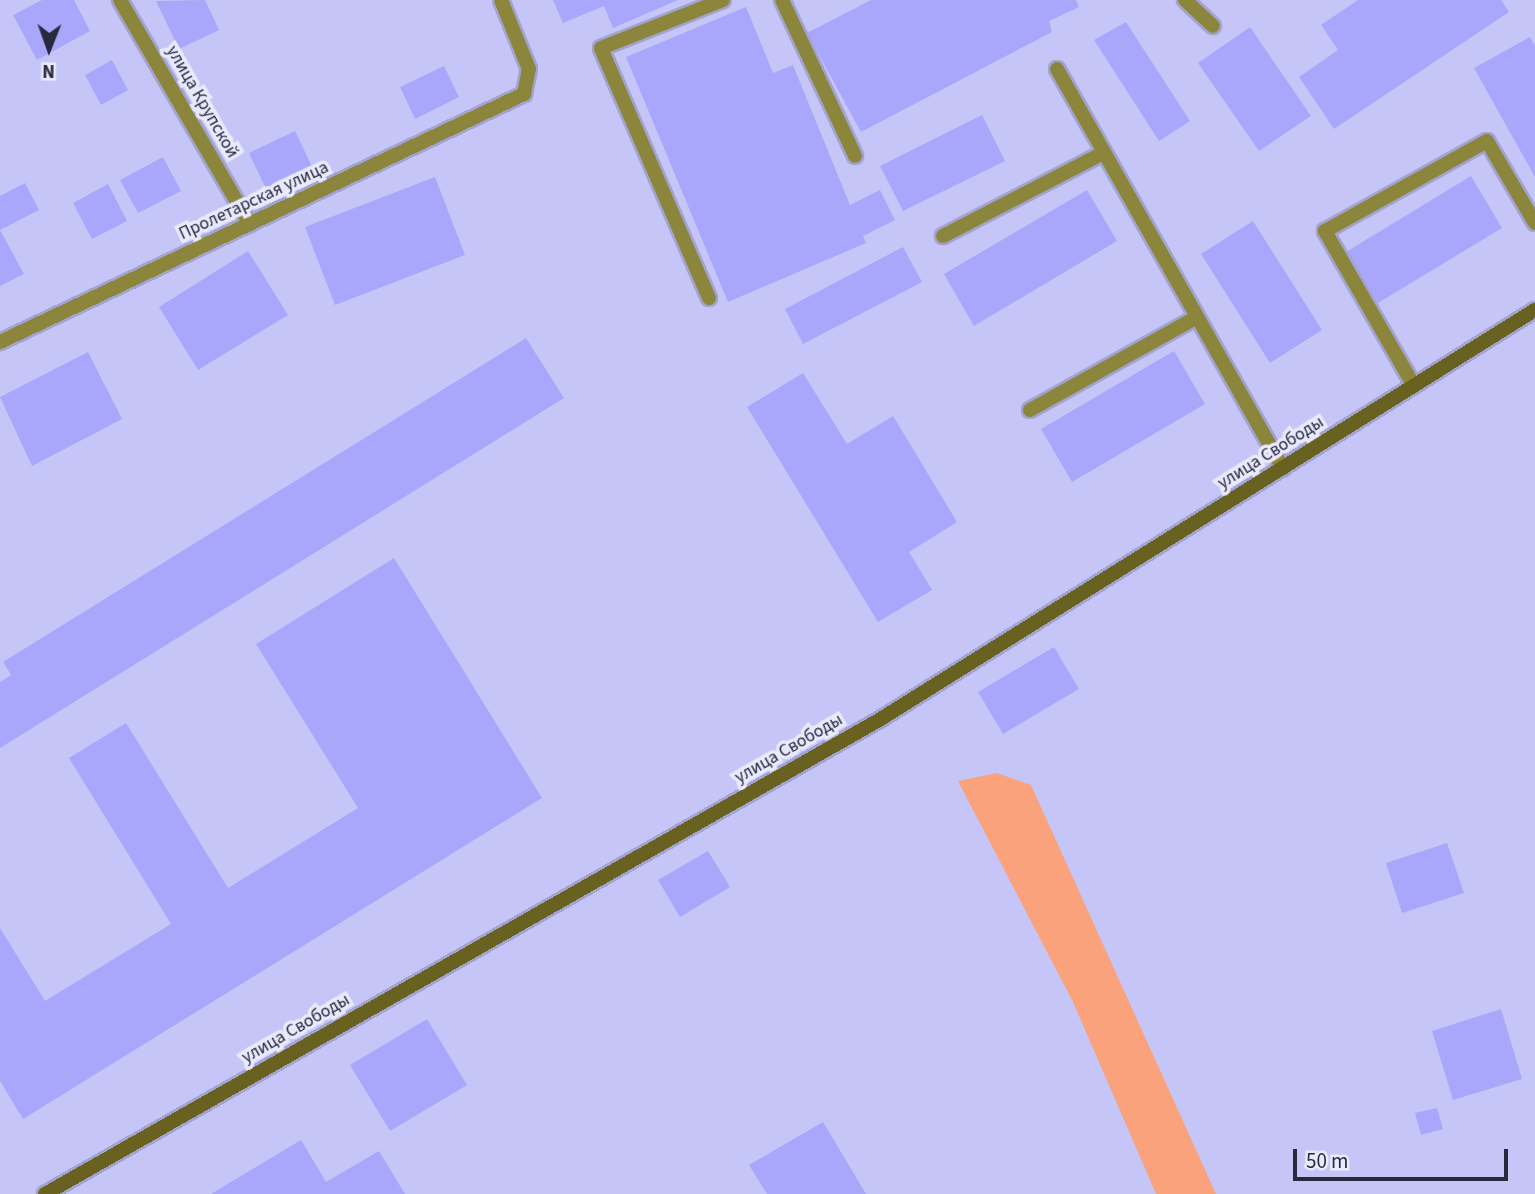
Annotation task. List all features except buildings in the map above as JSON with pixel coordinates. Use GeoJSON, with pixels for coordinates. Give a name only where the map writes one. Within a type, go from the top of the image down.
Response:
{"type":"FeatureCollection","features":[{"type":"Feature","properties":{"kind":"main road","name":"улица Свободы"},"geometry":{"type":"LineString","coordinates":[[45,1194],[879,720],[1535,310]]}},
{"type":"Feature","properties":{"kind":"street","name":"улица Крупской"},"geometry":{"type":"LineString","coordinates":[[120,0],[250,224]]}},
{"type":"Feature","properties":{"kind":"street","name":"Пролетарская улица"},"geometry":{"type":"LineString","coordinates":[[0,342],[524,94],[529,69],[501,0]]}},
{"type":"Feature","properties":{"kind":"street"},"geometry":{"type":"LineString","coordinates":[[782,0],[855,156]]}},
{"type":"Feature","properties":{"kind":"street"},"geometry":{"type":"LineString","coordinates":[[1185,0],[1213,26]]}},
{"type":"Feature","properties":{"kind":"street"},"geometry":{"type":"LineString","coordinates":[[709,298],[601,48],[718,1]]}},
{"type":"Feature","properties":{"kind":"street"},"geometry":{"type":"LineString","coordinates":[[1056,69],[1283,469]]}},
{"type":"Feature","properties":{"kind":"street"},"geometry":{"type":"LineString","coordinates":[[1414,386],[1325,231],[1487,141],[1535,223]]}},
{"type":"Feature","properties":{"kind":"street"},"geometry":{"type":"LineString","coordinates":[[943,236],[1103,153]]}},
{"type":"Feature","properties":{"kind":"street"},"geometry":{"type":"LineString","coordinates":[[1030,410],[1195,318]]}},
{"type":"Feature","properties":{"kind":"shaded area"},"geometry":{"type":"Polygon","coordinates":[[[997,773],[1031,785],[1216,1194],[1156,1194],[1073,1002],[958,781],[997,773]]]}}]}
